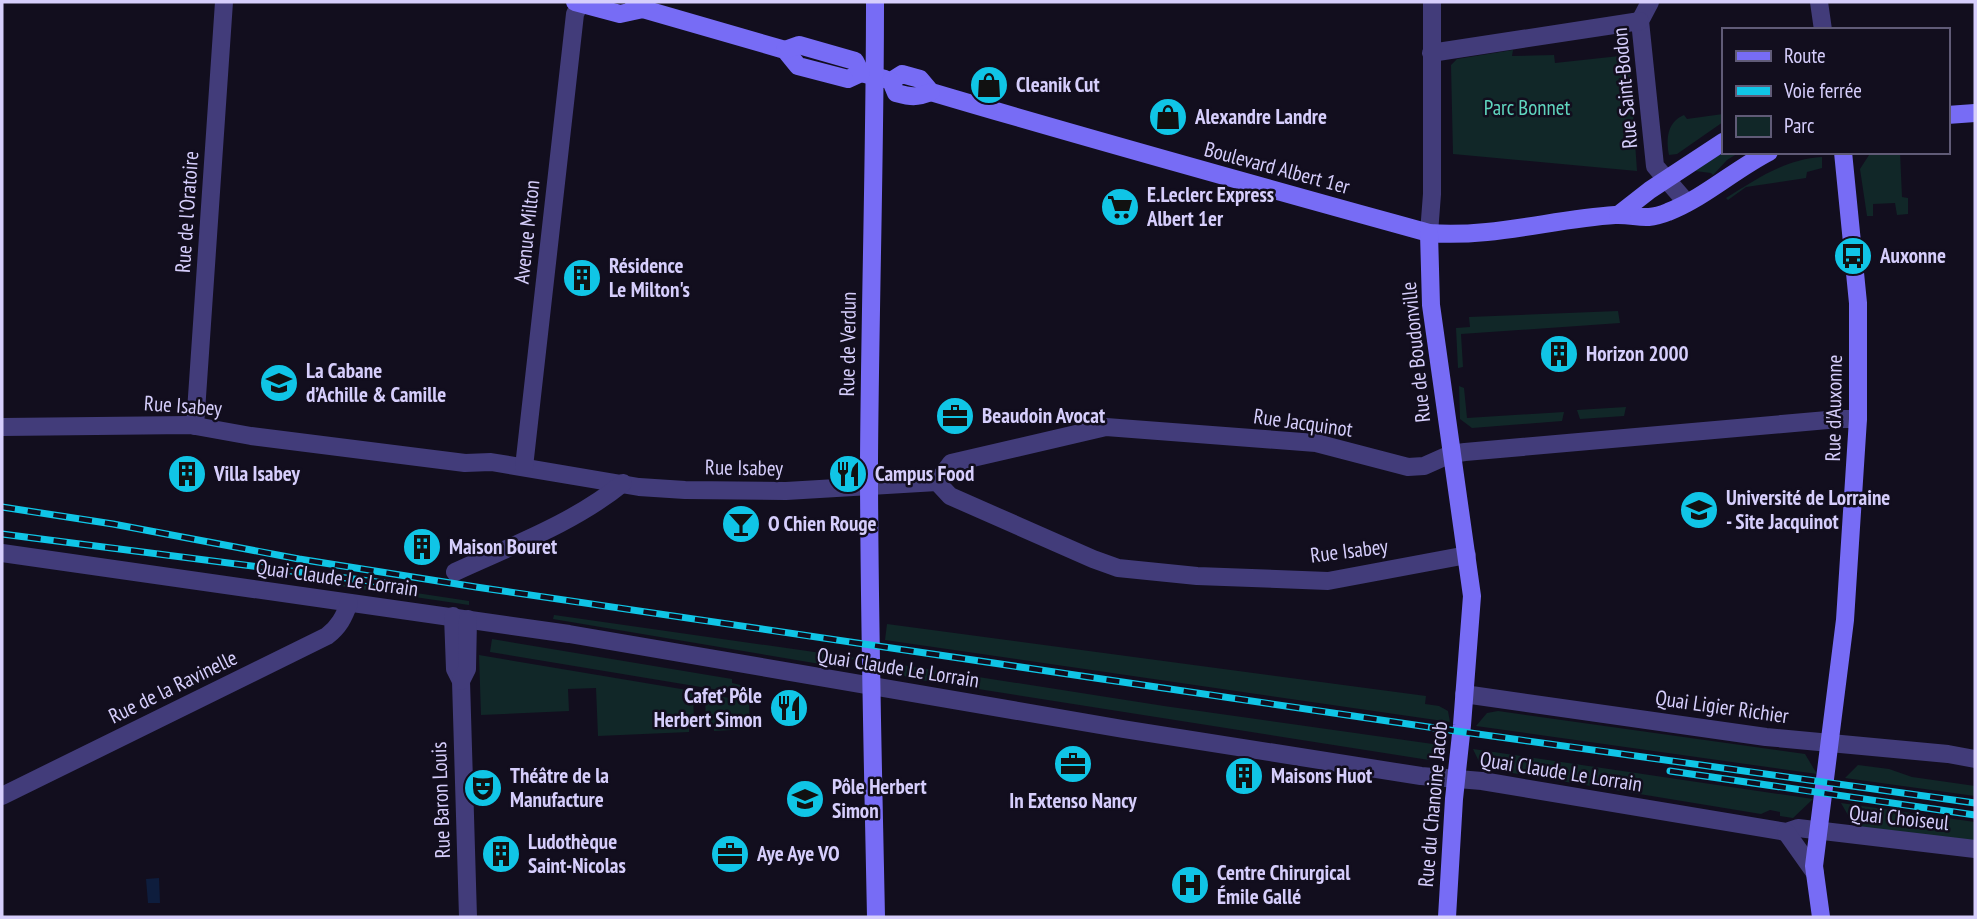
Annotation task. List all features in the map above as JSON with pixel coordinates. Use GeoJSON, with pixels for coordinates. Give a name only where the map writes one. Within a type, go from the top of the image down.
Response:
{"type":"FeatureCollection","features":[{"type":"Feature","properties":{"kind":"main road","name":"Rue de Verdun"},"geometry":{"type":"LineString","coordinates":[[875,2],[870,686],[876,917]]}},
{"type":"Feature","properties":{"kind":"main road","name":"Boulevard Albert 1er"},"geometry":{"type":"LineString","coordinates":[[578,3],[620,14],[638,5],[785,50],[798,66],[848,79],[902,74],[920,79],[931,92],[1172,163],[1429,233],[1479,233],[1618,215],[1644,219],[1688,203],[1766,154]]}},
{"type":"Feature","properties":{"kind":"main road"},"geometry":{"type":"LineString","coordinates":[[1949,115],[1975,113]]}},
{"type":"Feature","properties":{"kind":"main road"},"geometry":{"type":"LineString","coordinates":[[1618,215],[1666,179],[1722,143]]}},
{"type":"Feature","properties":{"kind":"main road","name":"Rue d'Auxonne"},"geometry":{"type":"LineString","coordinates":[[1821,917],[1815,873],[1845,620],[1858,419],[1858,303],[1843,154]]}},
{"type":"Feature","properties":{"kind":"main road","name":"Rue de Boudonville"},"geometry":{"type":"LineString","coordinates":[[1429,233],[1431,305],[1472,596],[1464,694]]}},
{"type":"Feature","properties":{"kind":"main road","name":"Rue du Chanoine Jacob"},"geometry":{"type":"LineString","coordinates":[[1447,917],[1464,694]]}},
{"type":"Feature","properties":{"kind":"street","name":"Rue de l'Oratoire"},"geometry":{"type":"LineString","coordinates":[[195,426],[224,2]]}},
{"type":"Feature","properties":{"kind":"street","name":"Rue de Boudonville"},"geometry":{"type":"LineString","coordinates":[[1429,233],[1432,194],[1432,2]]}},
{"type":"Feature","properties":{"kind":"street","name":"Rue Saint-Bodon"},"geometry":{"type":"LineString","coordinates":[[1650,2],[1640,21],[1655,166],[1688,203]]}},
{"type":"Feature","properties":{"kind":"street"},"geometry":{"type":"LineString","coordinates":[[1819,2],[1823,28]]}},
{"type":"Feature","properties":{"kind":"street","name":"Avenue Milton"},"geometry":{"type":"LineString","coordinates":[[524,467],[578,3]]}},
{"type":"Feature","properties":{"kind":"street"},"geometry":{"type":"LineString","coordinates":[[1431,53],[1640,21]]}},
{"type":"Feature","properties":{"kind":"street","name":"Rue Jacquinot"},"geometry":{"type":"LineString","coordinates":[[937,482],[951,463],[1106,427],[1316,443],[1408,467],[1424,466],[1451,454],[1858,419]]}},
{"type":"Feature","properties":{"kind":"street","name":"Rue Isabey"},"geometry":{"type":"LineString","coordinates":[[2,427],[195,426],[251,436],[465,463],[491,462],[623,484],[685,490],[786,491],[937,482],[950,496],[1093,559],[1118,568],[1197,576],[1328,581],[1467,555]]}},
{"type":"Feature","properties":{"kind":"street"},"geometry":{"type":"LineString","coordinates":[[455,572],[564,520],[623,484]]}},
{"type":"Feature","properties":{"kind":"street","name":"Quai Claude Le Lorrain"},"geometry":{"type":"LineString","coordinates":[[2,553],[461,618],[687,653],[755,667],[1123,729],[1421,776],[1482,781],[1786,832],[1798,828],[1819,832]]}},
{"type":"Feature","properties":{"kind":"street","name":"Rue de la Ravinelle"},"geometry":{"type":"LineString","coordinates":[[2,796],[327,636],[345,616],[349,603]]}},
{"type":"Feature","properties":{"kind":"street","name":"Rue Baron Louis"},"geometry":{"type":"LineString","coordinates":[[461,618],[456,669],[461,681],[468,917]]}},
{"type":"Feature","properties":{"kind":"street","name":"Quai Ligier Richier"},"geometry":{"type":"LineString","coordinates":[[1464,694],[1766,737],[1948,754],[1975,759]]}},
{"type":"Feature","properties":{"kind":"street"},"geometry":{"type":"LineString","coordinates":[[1786,832],[1815,873]]}},
{"type":"Feature","properties":{"kind":"street","name":"Quai Choiseul"},"geometry":{"type":"LineString","coordinates":[[1819,832],[1975,849]]}},
{"type":"Feature","properties":{"kind":"green space","name":"Parc Bonnet"},"geometry":{"type":"Polygon","coordinates":[[[1513,50],[1512,56],[1554,55],[1555,63],[1629,55],[1637,171],[1453,154],[1451,65],[1457,59],[1513,50]]]}},
{"type":"Feature","properties":{"kind":"green space"},"geometry":{"type":"Polygon","coordinates":[[[1722,114],[1722,123],[1677,154],[1669,155],[1671,127],[1684,115],[1687,119],[1722,114]]]}},
{"type":"Feature","properties":{"kind":"green space"},"geometry":{"type":"Polygon","coordinates":[[[1722,153],[1737,154],[1713,175],[1695,171],[1722,153]]]}},
{"type":"Feature","properties":{"kind":"green space"},"geometry":{"type":"Polygon","coordinates":[[[1870,154],[1900,154],[1902,197],[1908,198],[1908,214],[1897,215],[1895,203],[1873,204],[1873,216],[1867,216],[1860,169],[1870,154]]]}},
{"type":"Feature","properties":{"kind":"green space"},"geometry":{"type":"Polygon","coordinates":[[[1822,157],[1822,168],[1807,172],[1806,178],[1746,187],[1728,200],[1726,198],[1784,166],[1822,157]]]}},
{"type":"Feature","properties":{"kind":"green space"},"geometry":{"type":"Polygon","coordinates":[[[1618,311],[1620,323],[1461,334],[1463,367],[1458,368],[1456,328],[1470,327],[1469,317],[1618,311]]]}},
{"type":"Feature","properties":{"kind":"green space"},"geometry":{"type":"Polygon","coordinates":[[[1459,386],[1464,388],[1467,418],[1564,412],[1562,421],[1472,428],[1460,419],[1459,386]]]}},
{"type":"Feature","properties":{"kind":"green space"},"geometry":{"type":"Polygon","coordinates":[[[1626,407],[1624,416],[1580,419],[1577,410],[1626,407]]]}},
{"type":"Feature","properties":{"kind":"green space"},"geometry":{"type":"Polygon","coordinates":[[[326,584],[370,586],[469,601],[469,605],[326,584]]]}},
{"type":"Feature","properties":{"kind":"green space"},"geometry":{"type":"Polygon","coordinates":[[[554,615],[856,658],[832,666],[553,619],[554,615]]]}},
{"type":"Feature","properties":{"kind":"green space"},"geometry":{"type":"Polygon","coordinates":[[[887,624],[1426,696],[1425,704],[1439,706],[1448,711],[1450,722],[885,640],[887,624]]]}},
{"type":"Feature","properties":{"kind":"green space"},"geometry":{"type":"Polygon","coordinates":[[[492,639],[732,679],[732,683],[749,687],[749,695],[490,652],[492,639]]]}},
{"type":"Feature","properties":{"kind":"green space"},"geometry":{"type":"Polygon","coordinates":[[[479,655],[693,691],[694,725],[689,725],[689,732],[598,736],[596,688],[568,689],[569,711],[481,715],[479,655]]]}},
{"type":"Feature","properties":{"kind":"green space"},"geometry":{"type":"Polygon","coordinates":[[[883,662],[1164,706],[1447,746],[1429,760],[908,678],[883,662]]]}},
{"type":"Feature","properties":{"kind":"green space"},"geometry":{"type":"Polygon","coordinates":[[[705,695],[749,700],[750,729],[714,731],[714,724],[706,724],[705,695]]]}},
{"type":"Feature","properties":{"kind":"green space"},"geometry":{"type":"Polygon","coordinates":[[[1498,711],[1805,754],[1817,774],[1476,726],[1487,713],[1498,711]]]}},
{"type":"Feature","properties":{"kind":"green space"},"geometry":{"type":"Polygon","coordinates":[[[1473,749],[1813,799],[1793,818],[1780,816],[1780,812],[1770,810],[1761,814],[1482,768],[1473,749]]]}},
{"type":"Feature","properties":{"kind":"green space"},"geometry":{"type":"Polygon","coordinates":[[[1858,765],[1889,769],[1912,777],[1975,786],[1975,796],[1845,778],[1858,765]]]}},
{"type":"Feature","properties":{"kind":"green space"},"geometry":{"type":"Polygon","coordinates":[[[1841,803],[1975,822],[1975,843],[1856,829],[1841,803]]]}},
{"type":"Feature","properties":{"kind":"water"},"geometry":{"type":"Polygon","coordinates":[[[159,878],[160,903],[148,903],[146,879],[159,878]]]}},
{"type":"Feature","properties":{"kind":"railway"},"geometry":{"type":"LineString","coordinates":[[2,507],[476,587],[1449,730],[1975,803]]}},
{"type":"Feature","properties":{"kind":"railway"},"geometry":{"type":"LineString","coordinates":[[2,534],[393,584]]}},
{"type":"Feature","properties":{"kind":"railway"},"geometry":{"type":"LineString","coordinates":[[1670,771],[1975,815]]}},
{"type":"Feature","properties":{"kind":"place","name":"Cleanik Cut"},"geometry":{"type":"Point","coordinates":[989,85]}},
{"type":"Feature","properties":{"kind":"place","name":"Alexandre Landre"},"geometry":{"type":"Point","coordinates":[1168,117]}},
{"type":"Feature","properties":{"kind":"place","name":"E.Leclerc Express Albert 1er"},"geometry":{"type":"Point","coordinates":[1120,207]}},
{"type":"Feature","properties":{"kind":"place","name":"Auxonne"},"geometry":{"type":"Point","coordinates":[1853,256]}},
{"type":"Feature","properties":{"kind":"place","name":"Résidence Le Milton's"},"geometry":{"type":"Point","coordinates":[582,278]}},
{"type":"Feature","properties":{"kind":"place","name":"Horizon 2000"},"geometry":{"type":"Point","coordinates":[1559,354]}},
{"type":"Feature","properties":{"kind":"place","name":"La Cabane d’Achille & Camille"},"geometry":{"type":"Point","coordinates":[279,383]}},
{"type":"Feature","properties":{"kind":"place","name":"Beaudoin Avocat"},"geometry":{"type":"Point","coordinates":[955,416]}},
{"type":"Feature","properties":{"kind":"place","name":"Villa Isabey"},"geometry":{"type":"Point","coordinates":[187,474]}},
{"type":"Feature","properties":{"kind":"place","name":"Campus Food"},"geometry":{"type":"Point","coordinates":[848,474]}},
{"type":"Feature","properties":{"kind":"place","name":"Université de Lorraine - Site Jacquinot"},"geometry":{"type":"Point","coordinates":[1699,510]}},
{"type":"Feature","properties":{"kind":"place","name":"O Chien Rouge"},"geometry":{"type":"Point","coordinates":[741,524]}},
{"type":"Feature","properties":{"kind":"place","name":"Maison Bouret"},"geometry":{"type":"Point","coordinates":[422,547]}},
{"type":"Feature","properties":{"kind":"place","name":"Cafet’ Pôle Herbert Simon"},"geometry":{"type":"Point","coordinates":[789,708]}},
{"type":"Feature","properties":{"kind":"place","name":"In Extenso Nancy"},"geometry":{"type":"Point","coordinates":[1073,764]}},
{"type":"Feature","properties":{"kind":"place","name":"Maisons Huot"},"geometry":{"type":"Point","coordinates":[1244,776]}},
{"type":"Feature","properties":{"kind":"place","name":"Théâtre de la Manufacture"},"geometry":{"type":"Point","coordinates":[483,788]}},
{"type":"Feature","properties":{"kind":"place","name":"Pôle Herbert Simon"},"geometry":{"type":"Point","coordinates":[805,799]}},
{"type":"Feature","properties":{"kind":"place","name":"Ludothèque Saint-Nicolas"},"geometry":{"type":"Point","coordinates":[501,854]}},
{"type":"Feature","properties":{"kind":"place","name":"Aye Aye VO"},"geometry":{"type":"Point","coordinates":[730,854]}},
{"type":"Feature","properties":{"kind":"place","name":"Centre Chirurgical Émile Gallé"},"geometry":{"type":"Point","coordinates":[1190,885]}}]}
